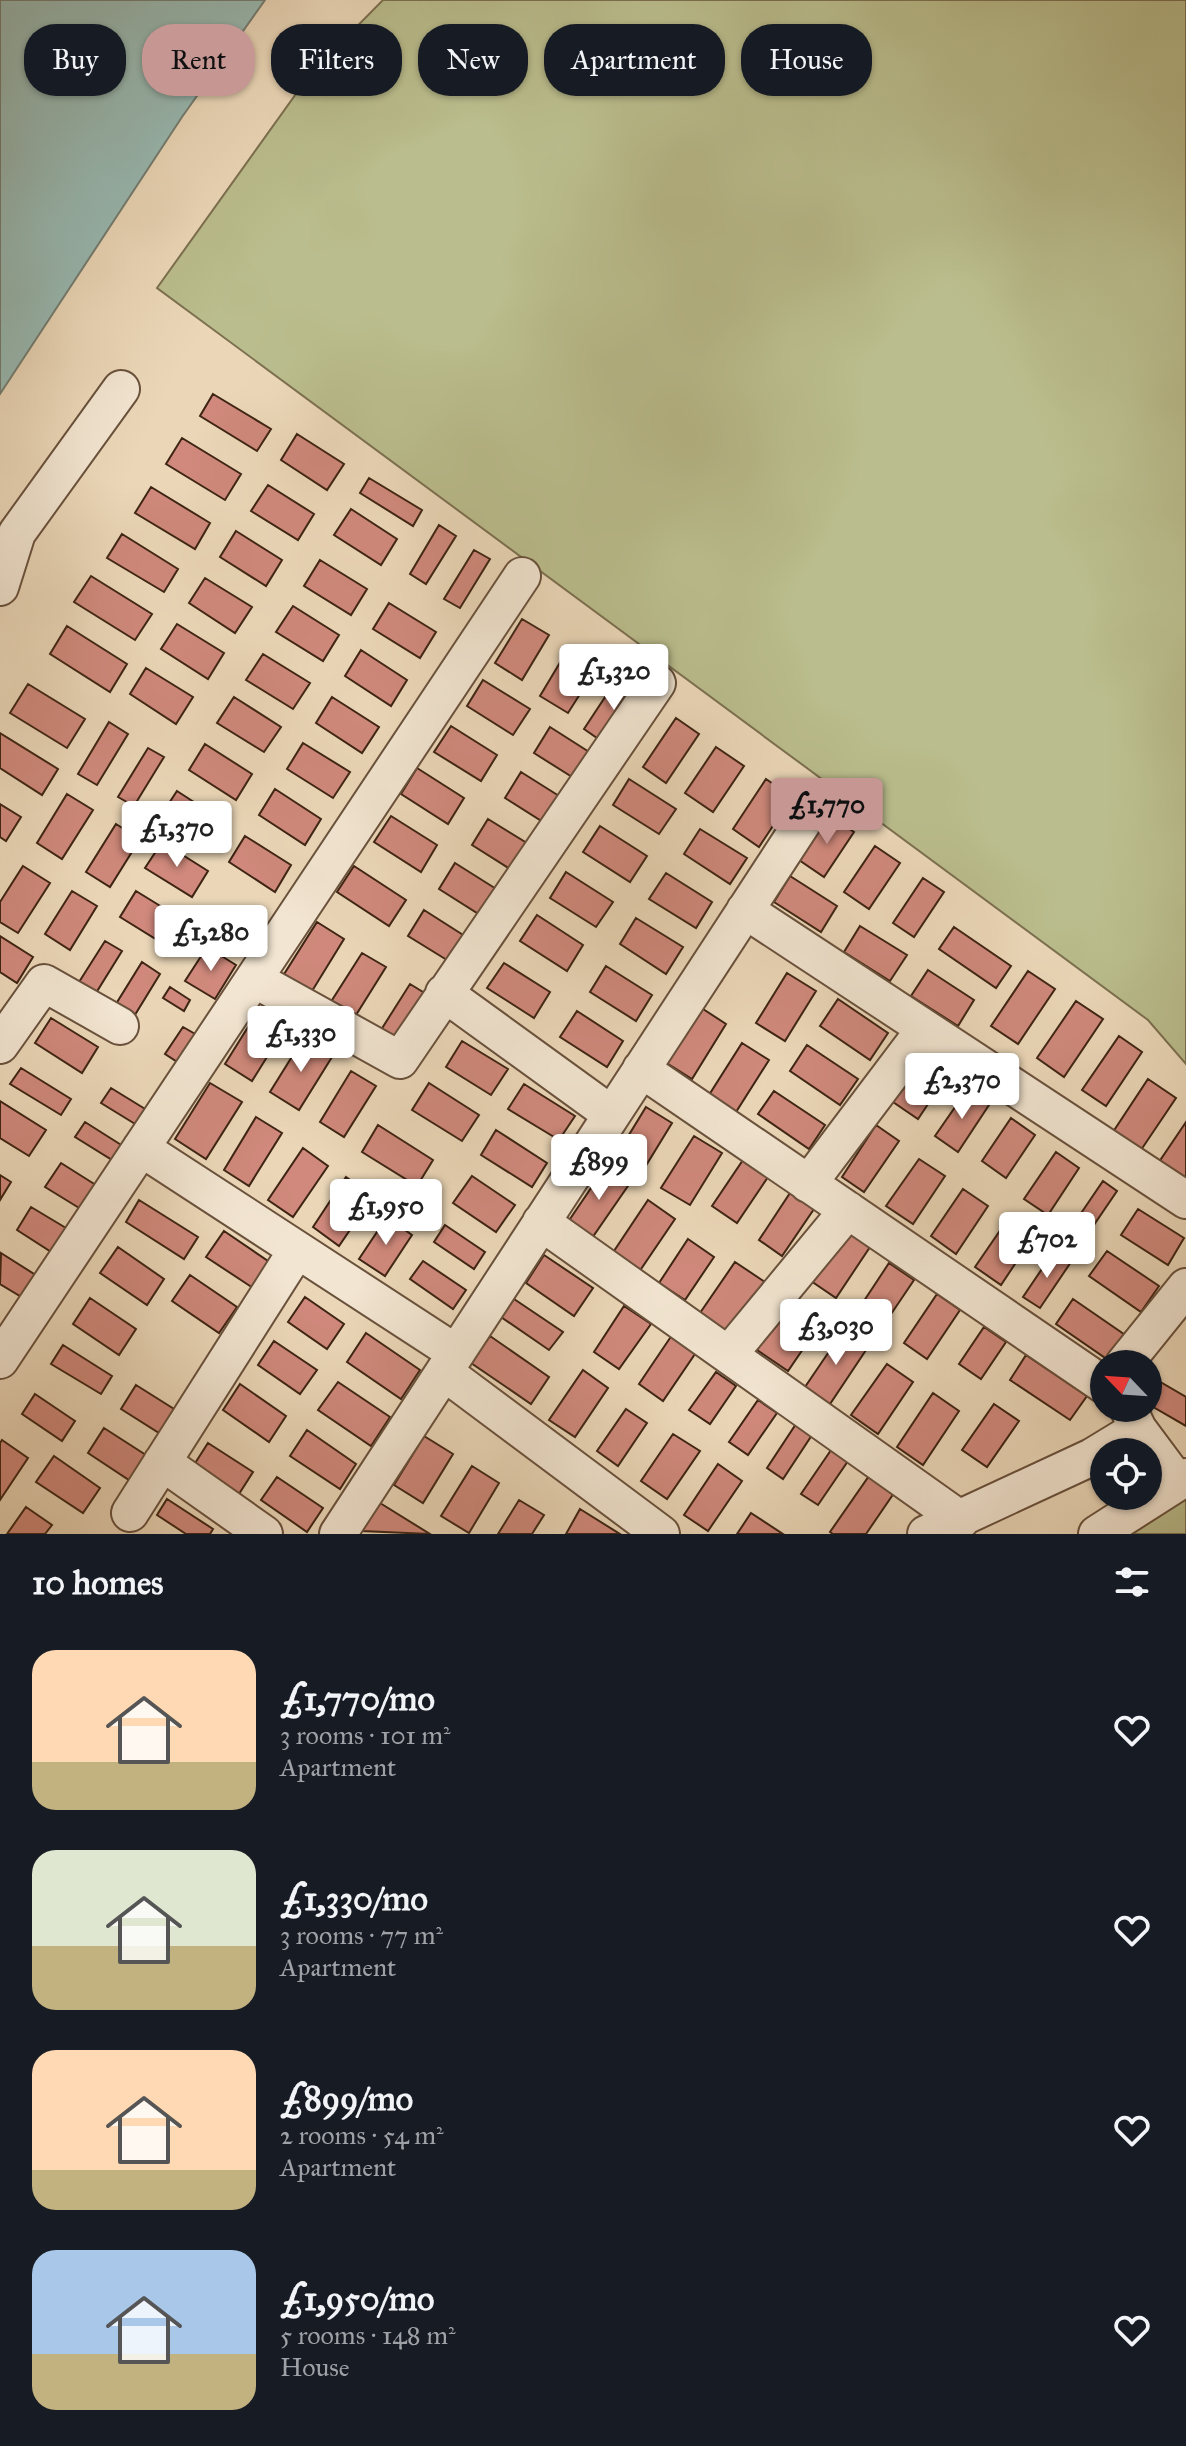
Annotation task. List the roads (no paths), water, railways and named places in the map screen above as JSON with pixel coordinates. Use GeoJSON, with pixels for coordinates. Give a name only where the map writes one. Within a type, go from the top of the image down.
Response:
{"type":"FeatureCollection","features":[{"type":"Feature","properties":{"kind":"street"},"geometry":{"type":"LineString","coordinates":[[0,587],[17,533],[121,389]]}},
{"type":"Feature","properties":{"kind":"street"},"geometry":{"type":"LineString","coordinates":[[0,1360],[522,576]]}},
{"type":"Feature","properties":{"kind":"street"},"geometry":{"type":"LineString","coordinates":[[254,979],[400,1060],[657,683]]}},
{"type":"Feature","properties":{"kind":"street"},"geometry":{"type":"LineString","coordinates":[[338,1534],[816,802]]}},
{"type":"Feature","properties":{"kind":"street"},"geometry":{"type":"LineString","coordinates":[[745,910],[1186,1200]]}},
{"type":"Feature","properties":{"kind":"street"},"geometry":{"type":"LineString","coordinates":[[0,1045],[44,983],[120,1026]]}},
{"type":"Feature","properties":{"kind":"street"},"geometry":{"type":"LineString","coordinates":[[444,993],[611,1114]]}},
{"type":"Feature","properties":{"kind":"street"},"geometry":{"type":"LineString","coordinates":[[808,1184],[925,1029]]}},
{"type":"Feature","properties":{"kind":"street"},"geometry":{"type":"LineString","coordinates":[[641,1069],[1090,1375]]}},
{"type":"Feature","properties":{"kind":"street"},"geometry":{"type":"LineString","coordinates":[[141,1148],[297,1250],[450,1362],[661,1534]]}},
{"type":"Feature","properties":{"kind":"street"},"geometry":{"type":"LineString","coordinates":[[729,1354],[848,1210]]}},
{"type":"Feature","properties":{"kind":"street"},"geometry":{"type":"LineString","coordinates":[[541,1222],[961,1520]]}},
{"type":"Feature","properties":{"kind":"street"},"geometry":{"type":"LineString","coordinates":[[130,1513],[297,1250]]}},
{"type":"Feature","properties":{"kind":"street"},"geometry":{"type":"LineString","coordinates":[[1135,1350],[1186,1287]]}},
{"type":"Feature","properties":{"kind":"street"},"geometry":{"type":"LineString","coordinates":[[926,1534],[1092,1457],[1129,1422]]}},
{"type":"Feature","properties":{"kind":"street"},"geometry":{"type":"LineString","coordinates":[[1097,1534],[1181,1478],[1136,1422]]}},
{"type":"Feature","properties":{"kind":"street"},"geometry":{"type":"LineString","coordinates":[[162,1462],[264,1534]]}},
{"type":"Feature","properties":{"kind":"water"},"geometry":{"type":"Polygon","coordinates":[[[0,0],[265,0],[248,24],[142,24],[142,96],[197,96],[0,394],[0,0]]]}}]}
